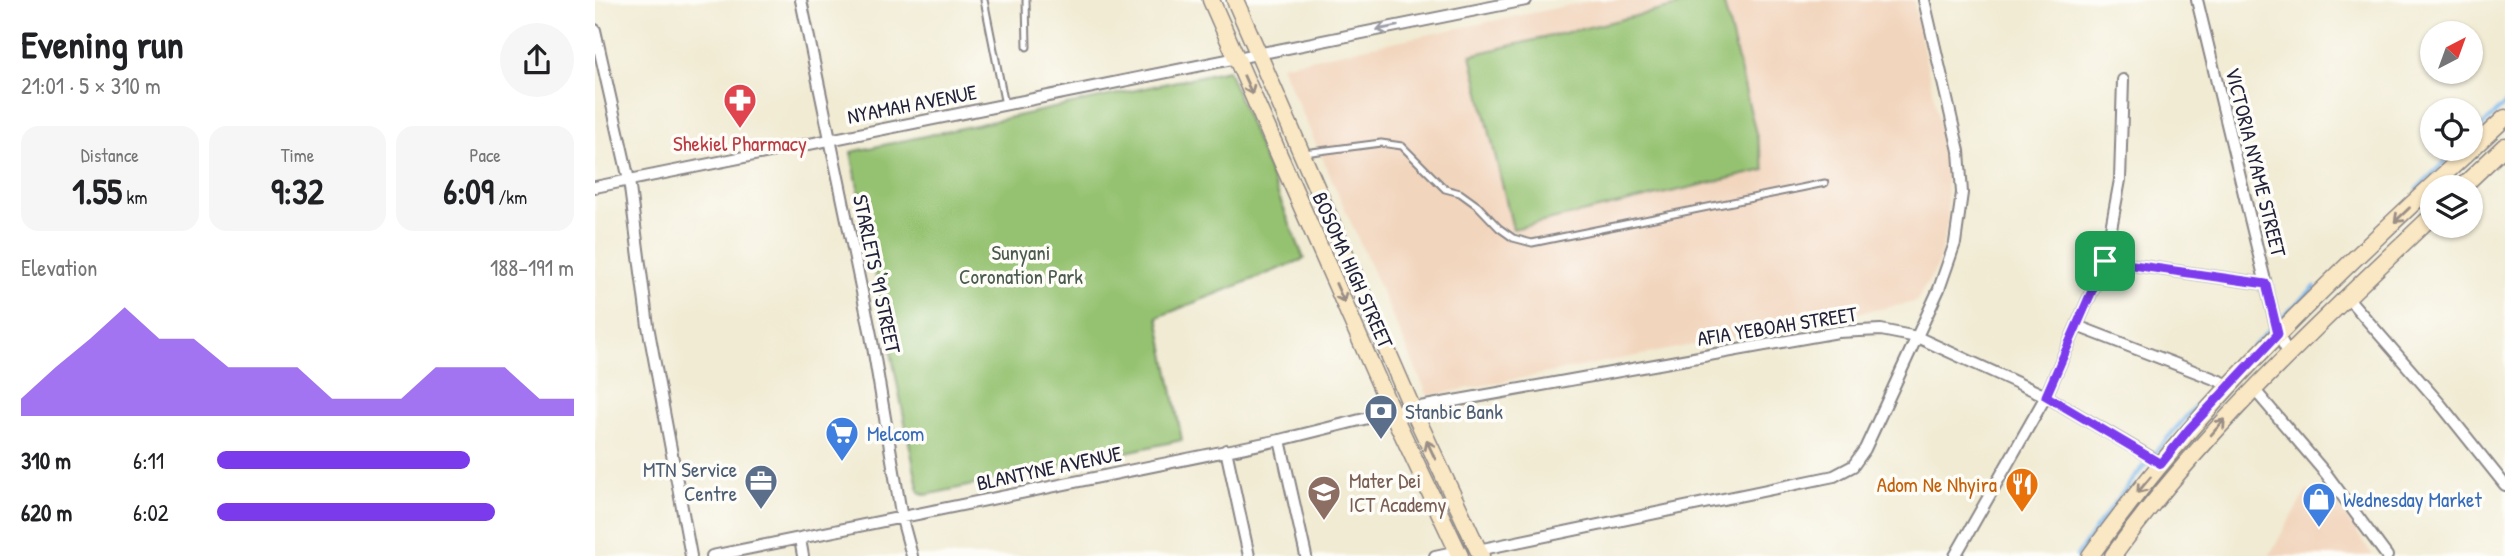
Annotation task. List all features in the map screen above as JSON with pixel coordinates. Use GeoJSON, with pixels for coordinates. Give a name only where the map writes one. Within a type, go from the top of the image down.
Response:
{"type":"FeatureCollection","features":[{"type":"Feature","properties":{"kind":"street","name":"STARLETS '91 STREET"},"geometry":{"type":"LineString","coordinates":[[801,0],[871,335],[902,519],[912,556]]}},
{"type":"Feature","properties":{"kind":"street","name":"BOSOMA HIGH STREET"},"geometry":{"type":"LineString","coordinates":[[1211,0],[1392,412],[1459,554]]}},
{"type":"Feature","properties":{"kind":"street","name":"BOSOMA HIGH STREET"},"geometry":{"type":"LineString","coordinates":[[1235,0],[1413,410],[1479,553]]}},
{"type":"Feature","properties":{"kind":"street","name":"NYAMAH AVENUE"},"geometry":{"type":"LineString","coordinates":[[595,187],[1526,0]]}},
{"type":"Feature","properties":{"kind":"street"},"geometry":{"type":"LineString","coordinates":[[1479,553],[1834,475],[1853,466],[1865,449],[1939,289],[1955,243],[1962,193],[1959,151],[1924,0]]}},
{"type":"Feature","properties":{"kind":"street","name":"VICTORIA NYAME STREET"},"geometry":{"type":"LineString","coordinates":[[2197,0],[2278,334],[2288,354]]}},
{"type":"Feature","properties":{"kind":"street"},"geometry":{"type":"LineString","coordinates":[[595,30],[629,180],[648,326],[691,556]]}},
{"type":"Feature","properties":{"kind":"street"},"geometry":{"type":"LineString","coordinates":[[1955,556],[2046,396],[2105,261],[2120,180],[2123,80]]}},
{"type":"Feature","properties":{"kind":"street"},"geometry":{"type":"LineString","coordinates":[[2090,556],[2189,429],[2229,385],[2278,334],[2505,118]]}},
{"type":"Feature","properties":{"kind":"street"},"geometry":{"type":"LineString","coordinates":[[2475,175],[2505,146]]}},
{"type":"Feature","properties":{"kind":"street"},"geometry":{"type":"LineString","coordinates":[[2113,556],[2169,483],[2253,388],[2420,227]]}},
{"type":"Feature","properties":{"kind":"street"},"geometry":{"type":"LineString","coordinates":[[2105,261],[2266,284]]}},
{"type":"Feature","properties":{"kind":"street"},"geometry":{"type":"LineString","coordinates":[[2347,297],[2441,405],[2505,485]]}},
{"type":"Feature","properties":{"kind":"street"},"geometry":{"type":"LineString","coordinates":[[2077,326],[2229,385]]}},
{"type":"Feature","properties":{"kind":"street","name":"AFIA YEBOAH STREET"},"geometry":{"type":"LineString","coordinates":[[1392,412],[1838,332],[1881,330],[1917,337],[2046,396],[2161,464]]}},
{"type":"Feature","properties":{"kind":"street"},"geometry":{"type":"LineString","coordinates":[[2253,388],[2327,475],[2387,556]]}},
{"type":"Feature","properties":{"kind":"street","name":"BLANTYNE AVENUE"},"geometry":{"type":"LineString","coordinates":[[712,556],[1280,440],[1392,412]]}},
{"type":"Feature","properties":{"kind":"street"},"geometry":{"type":"LineString","coordinates":[[1280,440],[1307,556]]}},
{"type":"Feature","properties":{"kind":"street"},"geometry":{"type":"LineString","coordinates":[[1226,450],[1249,556]]}},
{"type":"Feature","properties":{"kind":"street"},"geometry":{"type":"LineString","coordinates":[[800,539],[803,556]]}},
{"type":"Feature","properties":{"kind":"street"},"geometry":{"type":"LineString","coordinates":[[1435,556],[1459,554]]}},
{"type":"Feature","properties":{"kind":"lane"},"geometry":{"type":"LineString","coordinates":[[984,0],[1005,105]]}},
{"type":"Feature","properties":{"kind":"lane"},"geometry":{"type":"LineString","coordinates":[[1026,0],[1027,47]]}},
{"type":"Feature","properties":{"kind":"lane"},"geometry":{"type":"LineString","coordinates":[[1301,153],[1381,143],[1402,146],[1445,189],[1460,193],[1513,238],[1532,243],[1825,183]]}},
{"type":"Feature","properties":{"kind":"shaded area"},"geometry":{"type":"Polygon","coordinates":[[[1595,0],[1913,0],[1945,149],[1948,220],[1938,265],[1916,302],[1428,396],[1281,65],[1595,0]]]}},
{"type":"Feature","properties":{"kind":"shaded area","name":"Wednesday Market"},"geometry":{"type":"Polygon","coordinates":[[[2307,490],[2336,502],[2373,556],[2269,556],[2307,490]]]}},
{"type":"Feature","properties":{"kind":"green space"},"geometry":{"type":"Polygon","coordinates":[[[1703,0],[1723,0],[1765,170],[1513,229],[1471,55],[1703,0]]]}},
{"type":"Feature","properties":{"kind":"green space","name":"Sunyani Coronation Park"},"geometry":{"type":"Polygon","coordinates":[[[1228,70],[1304,259],[1158,317],[1182,440],[926,495],[919,492],[851,152],[1228,70]]]}},
{"type":"Feature","properties":{"kind":"waterway"},"geometry":{"type":"LineString","coordinates":[[2483,125],[2505,104]]}},
{"type":"Feature","properties":{"kind":"waterway"},"geometry":{"type":"LineString","coordinates":[[2417,189],[2446,161]]}},
{"type":"Feature","properties":{"kind":"waterway"},"geometry":{"type":"LineString","coordinates":[[2077,556],[2130,483],[2188,415],[2315,287]]}},
{"type":"Feature","properties":{"kind":"place","name":"Shekiel Pharmacy"},"geometry":{"type":"Point","coordinates":[740,130]}},
{"type":"Feature","properties":{"kind":"place","name":"Stanbic Bank"},"geometry":{"type":"Point","coordinates":[1381,441]}},
{"type":"Feature","properties":{"kind":"place","name":"Melcom"},"geometry":{"type":"Point","coordinates":[842,463]}},
{"type":"Feature","properties":{"kind":"place","name":"MTN Service Centre"},"geometry":{"type":"Point","coordinates":[761,511]}},
{"type":"Feature","properties":{"kind":"place","name":"Adom Ne Nhyira"},"geometry":{"type":"Point","coordinates":[2022,514]}},
{"type":"Feature","properties":{"kind":"place","name":"Mater Dei ICT Academy"},"geometry":{"type":"Point","coordinates":[1324,522]}},
{"type":"Feature","properties":{"kind":"place","name":"Wednesday Market"},"geometry":{"type":"Point","coordinates":[2319,529]}},
{"type":"Feature","properties":{"kind":"route"},"geometry":{"type":"LineString","coordinates":[[2105,261],[2266,284],[2278,334],[2189,429],[2161,464],[2046,396],[2105,261]]}}]}
